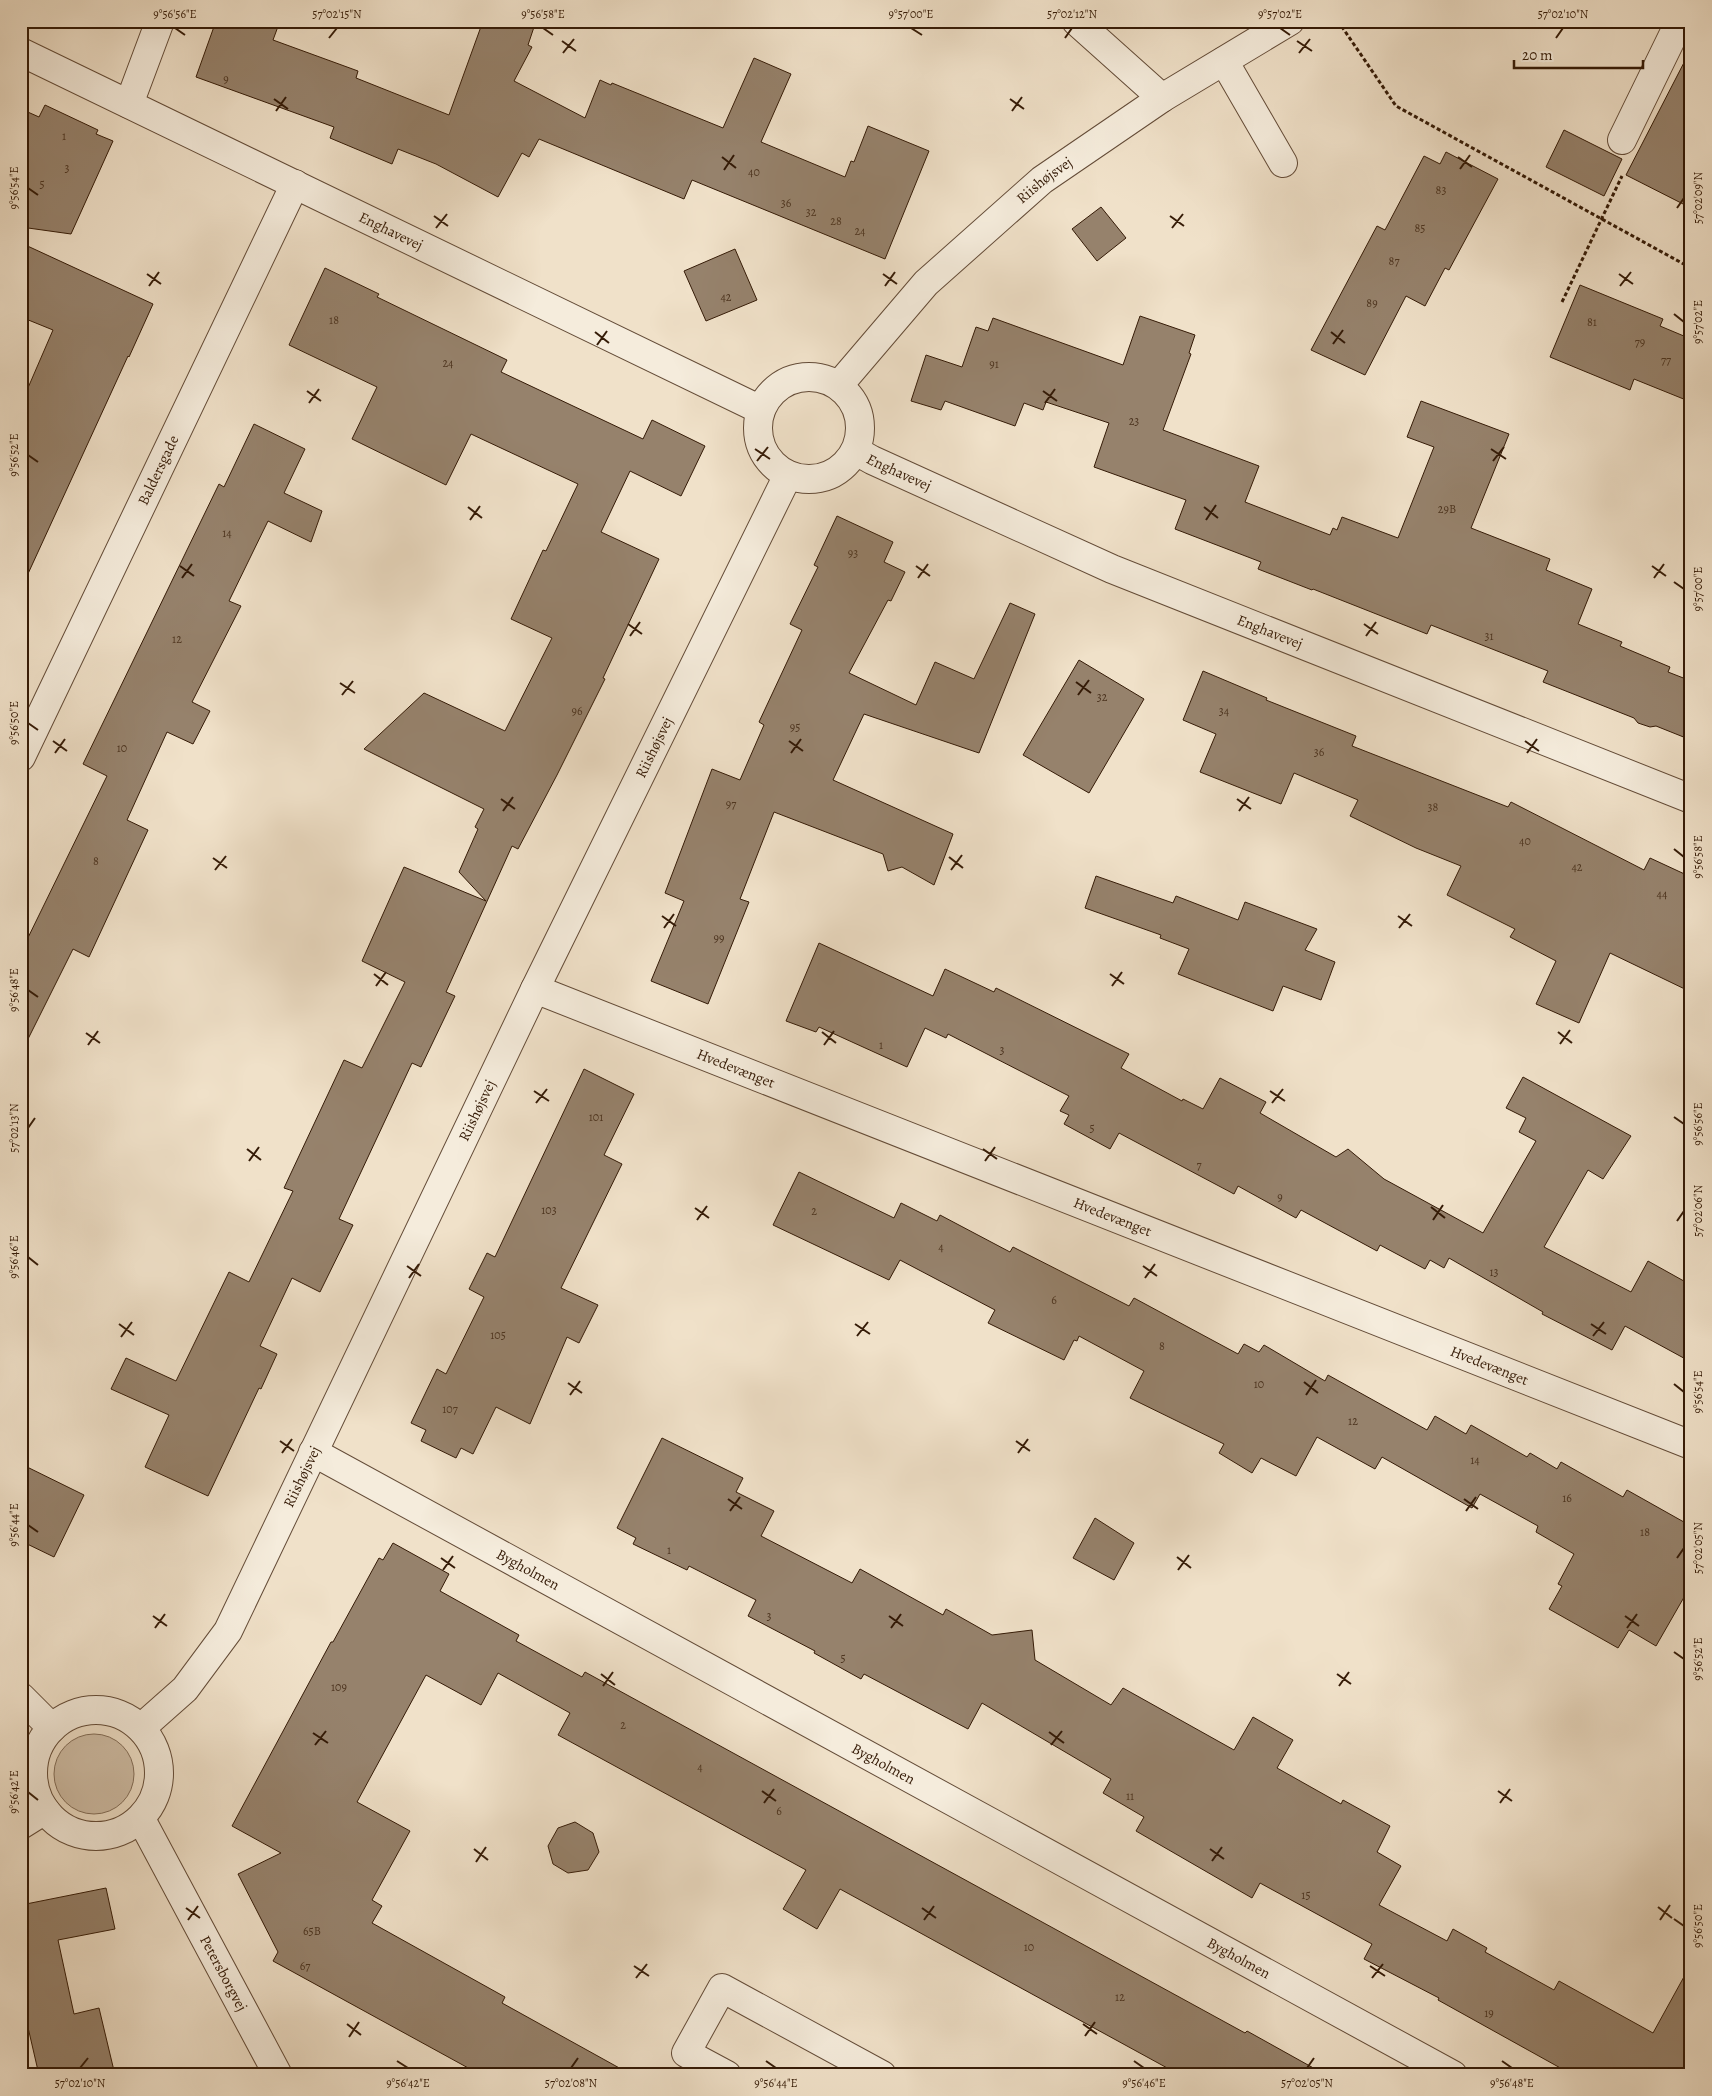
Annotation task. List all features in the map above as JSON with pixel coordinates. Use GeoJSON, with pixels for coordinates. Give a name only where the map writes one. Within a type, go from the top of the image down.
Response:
{"type":"FeatureCollection","features":[{"type":"Feature","properties":{"kind":"street"},"geometry":{"type":"LineString","coordinates":[[129,104],[160,21]]}},
{"type":"Feature","properties":{"kind":"street"},"geometry":{"type":"LineString","coordinates":[[1076,21],[1162,98]]}},
{"type":"Feature","properties":{"kind":"street","name":"Riishøjsvej"},"geometry":{"type":"LineString","coordinates":[[839,385],[926,283],[1042,180],[1162,98],[1290,21]]}},
{"type":"Feature","properties":{"kind":"street"},"geometry":{"type":"LineString","coordinates":[[1622,140],[1680,21]]}},
{"type":"Feature","properties":{"kind":"street","name":"Enghavevej"},"geometry":{"type":"LineString","coordinates":[[21,52],[761,410]]}},
{"type":"Feature","properties":{"kind":"street"},"geometry":{"type":"LineString","coordinates":[[1224,60],[1283,164]]}},
{"type":"Feature","properties":{"kind":"street","name":"Baldersgade"},"geometry":{"type":"LineString","coordinates":[[21,757],[295,184]]}},
{"type":"Feature","properties":{"kind":"street"},"geometry":{"type":"LineString","coordinates":[[805,376],[822,378],[839,385],[855,403],[860,420],[860,433],[856,451],[848,461],[835,472],[820,478],[802,479],[788,475],[773,465],[762,450],[758,428],[761,410],[775,390],[790,380],[805,376]]}},
{"type":"Feature","properties":{"kind":"street","name":"Enghavevej"},"geometry":{"type":"LineString","coordinates":[[856,451],[1112,569],[1691,800]]}},
{"type":"Feature","properties":{"kind":"street","name":"Riishøjsvej"},"geometry":{"type":"LineString","coordinates":[[142,1728],[185,1689],[228,1631],[535,989],[788,475]]}},
{"type":"Feature","properties":{"kind":"street","name":"Hvedevænget"},"geometry":{"type":"LineString","coordinates":[[535,989],[1691,1445]]}},
{"type":"Feature","properties":{"kind":"street","name":"Bygholmen"},"geometry":{"type":"LineString","coordinates":[[313,1452],[1453,2075]]}},
{"type":"Feature","properties":{"kind":"street"},"geometry":{"type":"LineString","coordinates":[[21,1697],[52,1728]]}},
{"type":"Feature","properties":{"kind":"street"},"geometry":{"type":"LineString","coordinates":[[87,1710],[107,1710],[125,1716],[142,1728],[153,1744],[159,1763],[160,1783],[153,1802],[141,1818],[123,1831],[102,1837],[80,1835],[60,1825],[45,1810],[36,1794],[33,1776],[35,1758],[41,1742],[52,1728],[69,1716],[87,1710]]}},
{"type":"Feature","properties":{"kind":"street"},"geometry":{"type":"LineString","coordinates":[[21,1825],[45,1810]]}},
{"type":"Feature","properties":{"kind":"street","name":"Petersborgvej"},"geometry":{"type":"LineString","coordinates":[[141,1818],[278,2075]]}},
{"type":"Feature","properties":{"kind":"street"},"geometry":{"type":"LineString","coordinates":[[727,2075],[686,2053],[722,1988],[882,2075]]}},
{"type":"Feature","properties":{"kind":"path"},"geometry":{"type":"LineString","coordinates":[[1338,21],[1396,106],[1691,268]]}},
{"type":"Feature","properties":{"kind":"path"},"geometry":{"type":"LineString","coordinates":[[1562,302],[1632,156],[1622,140]]}},
{"type":"Feature","properties":{"kind":"shaded area"},"geometry":{"type":"Polygon","coordinates":[[[86,1734],[102,1734],[123,1745],[134,1766],[134,1782],[123,1803],[102,1814],[86,1814],[72,1808],[60,1796],[54,1782],[54,1766],[60,1752],[72,1740],[86,1734]]]}},
{"type":"Feature","properties":{"kind":"building"},"geometry":{"type":"Polygon","coordinates":[[[216,21],[280,21],[273,40],[358,71],[356,78],[449,115],[483,21],[536,21],[528,45],[532,47],[514,81],[585,118],[600,80],[611,85],[612,83],[723,128],[754,58],[791,74],[761,142],[845,177],[851,161],[854,162],[868,126],[929,151],[885,259],[692,180],[684,199],[539,139],[529,157],[522,153],[498,197],[436,164],[398,149],[392,164],[330,138],[334,127],[196,77],[216,21]]]}},
{"type":"Feature","properties":{"kind":"building"},"geometry":{"type":"Polygon","coordinates":[[[1691,49],[1691,208],[1626,175],[1691,49]]]}},
{"type":"Feature","properties":{"kind":"building"},"geometry":{"type":"Polygon","coordinates":[[[45,105],[98,130],[96,134],[113,141],[71,234],[21,227],[21,109],[39,117],[45,105]]]}},
{"type":"Feature","properties":{"kind":"building"},"geometry":{"type":"Polygon","coordinates":[[[1564,130],[1622,159],[1604,196],[1546,167],[1564,130]]]}},
{"type":"Feature","properties":{"kind":"building"},"geometry":{"type":"Polygon","coordinates":[[[1446,152],[1498,179],[1449,270],[1445,268],[1425,306],[1406,296],[1365,375],[1311,350],[1377,226],[1385,230],[1424,156],[1440,164],[1446,152]]]}},
{"type":"Feature","properties":{"kind":"building"},"geometry":{"type":"Polygon","coordinates":[[[1101,207],[1126,238],[1097,261],[1072,229],[1101,207]]]}},
{"type":"Feature","properties":{"kind":"building"},"geometry":{"type":"Polygon","coordinates":[[[21,243],[153,304],[21,589],[21,404],[53,330],[21,317],[21,243]]]}},
{"type":"Feature","properties":{"kind":"building"},"geometry":{"type":"Polygon","coordinates":[[[735,249],[757,300],[706,321],[684,271],[735,249]]]}},
{"type":"Feature","properties":{"kind":"building"},"geometry":{"type":"Polygon","coordinates":[[[325,268],[379,294],[377,297],[507,360],[501,372],[643,439],[652,420],[705,446],[681,496],[630,471],[601,532],[659,559],[603,678],[605,679],[557,775],[518,849],[512,846],[446,992],[455,996],[421,1067],[412,1063],[339,1219],[353,1225],[320,1292],[292,1278],[260,1346],[277,1354],[208,1496],[145,1467],[169,1415],[111,1389],[126,1358],[176,1381],[229,1272],[249,1282],[293,1191],[284,1188],[344,1060],[362,1068],[405,982],[362,961],[404,867],[486,901],[459,872],[478,829],[475,827],[484,809],[364,749],[424,693],[505,731],[552,638],[511,619],[543,550],[546,551],[578,484],[471,434],[446,485],[352,439],[377,387],[289,345],[325,268]]]}},
{"type":"Feature","properties":{"kind":"building"},"geometry":{"type":"Polygon","coordinates":[[[1580,285],[1663,319],[1660,326],[1691,339],[1691,402],[1634,379],[1630,390],[1550,357],[1580,285]]]}},
{"type":"Feature","properties":{"kind":"building"},"geometry":{"type":"Polygon","coordinates":[[[1140,316],[1195,335],[1189,353],[1191,354],[1163,430],[1259,466],[1245,502],[1330,535],[1333,528],[1337,530],[1342,517],[1398,538],[1434,447],[1407,437],[1421,401],[1509,434],[1471,528],[1550,559],[1546,570],[1592,589],[1578,624],[1622,642],[1620,646],[1670,667],[1668,672],[1691,681],[1691,740],[1656,726],[1650,727],[1638,723],[1634,718],[1543,682],[1548,671],[1431,625],[1427,634],[1258,569],[1261,562],[1175,529],[1186,500],[1094,467],[1109,423],[1046,402],[1043,410],[1024,403],[1015,426],[945,401],[941,410],[911,401],[926,355],[962,367],[976,327],[988,331],[993,318],[1123,365],[1140,316]]]}},
{"type":"Feature","properties":{"kind":"building"},"geometry":{"type":"Polygon","coordinates":[[[254,424],[305,449],[284,493],[322,511],[311,542],[268,521],[229,601],[241,606],[192,702],[210,711],[193,744],[167,732],[127,820],[148,830],[89,957],[73,949],[21,1053],[21,952],[107,776],[83,764],[219,484],[224,487],[254,424]]]}},
{"type":"Feature","properties":{"kind":"building"},"geometry":{"type":"Polygon","coordinates":[[[837,516],[893,542],[884,562],[905,572],[891,601],[888,600],[849,673],[916,705],[935,662],[974,679],[1010,603],[1035,614],[979,753],[864,714],[833,780],[953,834],[934,885],[902,867],[888,871],[883,854],[774,812],[740,899],[749,902],[708,1004],[651,981],[684,901],[665,893],[712,769],[740,780],[764,725],[759,722],[802,630],[790,624],[818,567],[814,565],[837,516]]]}},
{"type":"Feature","properties":{"kind":"building"},"geometry":{"type":"Polygon","coordinates":[[[1079,660],[1144,699],[1089,793],[1023,755],[1079,660]]]}},
{"type":"Feature","properties":{"kind":"building"},"geometry":{"type":"Polygon","coordinates":[[[1203,671],[1267,698],[1266,700],[1356,736],[1352,746],[1508,807],[1511,802],[1644,870],[1650,858],[1691,877],[1691,992],[1610,953],[1579,1023],[1536,1004],[1556,961],[1510,937],[1515,929],[1447,895],[1461,866],[1416,848],[1350,816],[1358,800],[1294,773],[1281,804],[1200,772],[1216,734],[1183,720],[1203,671]]]}},
{"type":"Feature","properties":{"kind":"building"},"geometry":{"type":"Polygon","coordinates":[[[1096,876],[1173,903],[1176,896],[1238,920],[1245,902],[1317,929],[1305,950],[1335,962],[1321,1000],[1283,986],[1273,1011],[1178,974],[1189,949],[1160,938],[1161,935],[1085,908],[1096,876]]]}},
{"type":"Feature","properties":{"kind":"building"},"geometry":{"type":"Polygon","coordinates":[[[819,943],[933,996],[945,969],[994,992],[996,988],[1129,1054],[1121,1068],[1182,1101],[1183,1099],[1203,1109],[1220,1078],[1266,1102],[1260,1113],[1336,1157],[1348,1149],[1384,1179],[1483,1233],[1536,1141],[1519,1132],[1526,1118],[1506,1108],[1523,1077],[1631,1136],[1603,1179],[1588,1170],[1544,1247],[1631,1292],[1648,1261],[1691,1285],[1691,1362],[1625,1326],[1612,1350],[1542,1314],[1543,1312],[1449,1258],[1444,1268],[1430,1260],[1425,1269],[1380,1245],[1377,1251],[1301,1210],[1296,1218],[1238,1186],[1234,1194],[1119,1133],[1110,1149],[1064,1124],[1069,1115],[1060,1111],[1069,1096],[948,1034],[946,1038],[925,1028],[907,1067],[819,1027],[816,1032],[786,1021],[819,943]]]}},
{"type":"Feature","properties":{"kind":"building"},"geometry":{"type":"Polygon","coordinates":[[[584,1069],[634,1094],[604,1155],[622,1164],[561,1288],[598,1305],[579,1343],[567,1337],[530,1424],[496,1407],[473,1454],[461,1448],[456,1458],[421,1441],[426,1430],[411,1423],[437,1369],[446,1374],[484,1297],[469,1289],[487,1253],[495,1257],[584,1069]]]}},
{"type":"Feature","properties":{"kind":"building"},"geometry":{"type":"Polygon","coordinates":[[[799,1172],[894,1218],[901,1203],[937,1221],[940,1215],[1010,1252],[1013,1247],[1129,1306],[1134,1298],[1238,1354],[1244,1344],[1259,1352],[1264,1345],[1325,1381],[1328,1375],[1427,1430],[1435,1416],[1466,1434],[1471,1425],[1527,1457],[1530,1453],[1557,1469],[1561,1462],[1623,1497],[1627,1490],[1691,1526],[1691,1585],[1656,1646],[1629,1630],[1618,1648],[1549,1609],[1562,1586],[1558,1584],[1574,1554],[1536,1532],[1538,1526],[1480,1494],[1472,1508],[1382,1457],[1375,1469],[1317,1437],[1296,1476],[1261,1458],[1252,1473],[1219,1453],[1224,1444],[1130,1398],[1144,1371],[1079,1336],[1077,1341],[1074,1340],[1064,1360],[988,1323],[995,1310],[900,1260],[889,1280],[773,1225],[799,1172]]]}},
{"type":"Feature","properties":{"kind":"building"},"geometry":{"type":"Polygon","coordinates":[[[662,1438],[743,1478],[736,1492],[774,1511],[761,1536],[852,1583],[860,1569],[943,1615],[946,1609],[992,1635],[1032,1630],[1035,1660],[1111,1705],[1123,1688],[1234,1750],[1253,1717],[1293,1740],[1277,1768],[1341,1804],[1343,1800],[1390,1826],[1377,1852],[1401,1866],[1379,1905],[1447,1941],[1453,1929],[1487,1948],[1485,1952],[1554,1990],[1559,1981],[1653,2033],[1691,1964],[1691,2054],[1679,2075],[1573,2075],[1438,2000],[1439,1998],[1364,1959],[1372,1944],[1260,1883],[1252,1898],[1136,1831],[1144,1817],[1103,1793],[1111,1779],[982,1703],[968,1729],[864,1674],[861,1679],[814,1653],[815,1651],[748,1616],[756,1600],[689,1566],[687,1570],[633,1544],[636,1538],[617,1528],[662,1438]]]}},
{"type":"Feature","properties":{"kind":"building"},"geometry":{"type":"Polygon","coordinates":[[[21,1464],[84,1495],[54,1557],[21,1541],[21,1464]]]}},
{"type":"Feature","properties":{"kind":"building"},"geometry":{"type":"Polygon","coordinates":[[[1095,1518],[1134,1543],[1114,1580],[1073,1558],[1095,1518]]]}},
{"type":"Feature","properties":{"kind":"building"},"geometry":{"type":"Polygon","coordinates":[[[393,1543],[449,1574],[440,1591],[519,1635],[516,1641],[582,1677],[585,1672],[1245,2033],[1247,2031],[1326,2075],[1180,2075],[840,1889],[817,1929],[783,1909],[806,1870],[558,1735],[570,1713],[498,1673],[481,1705],[426,1675],[357,1802],[410,1831],[372,1900],[382,1906],[372,1923],[505,1997],[502,2003],[632,2075],[481,2075],[273,1961],[278,1952],[238,1874],[281,1853],[232,1826],[331,1642],[333,1642],[379,1558],[383,1560],[393,1543]]]}},
{"type":"Feature","properties":{"kind":"building"},"geometry":{"type":"Polygon","coordinates":[[[575,1822],[593,1833],[599,1852],[588,1870],[568,1873],[553,1864],[548,1846],[558,1828],[575,1822]]]}},
{"type":"Feature","properties":{"kind":"building"},"geometry":{"type":"Polygon","coordinates":[[[106,1888],[115,1929],[58,1940],[74,2014],[99,2008],[115,2075],[39,2075],[27,2023],[21,2024],[21,1905],[106,1888]]]}}]}
